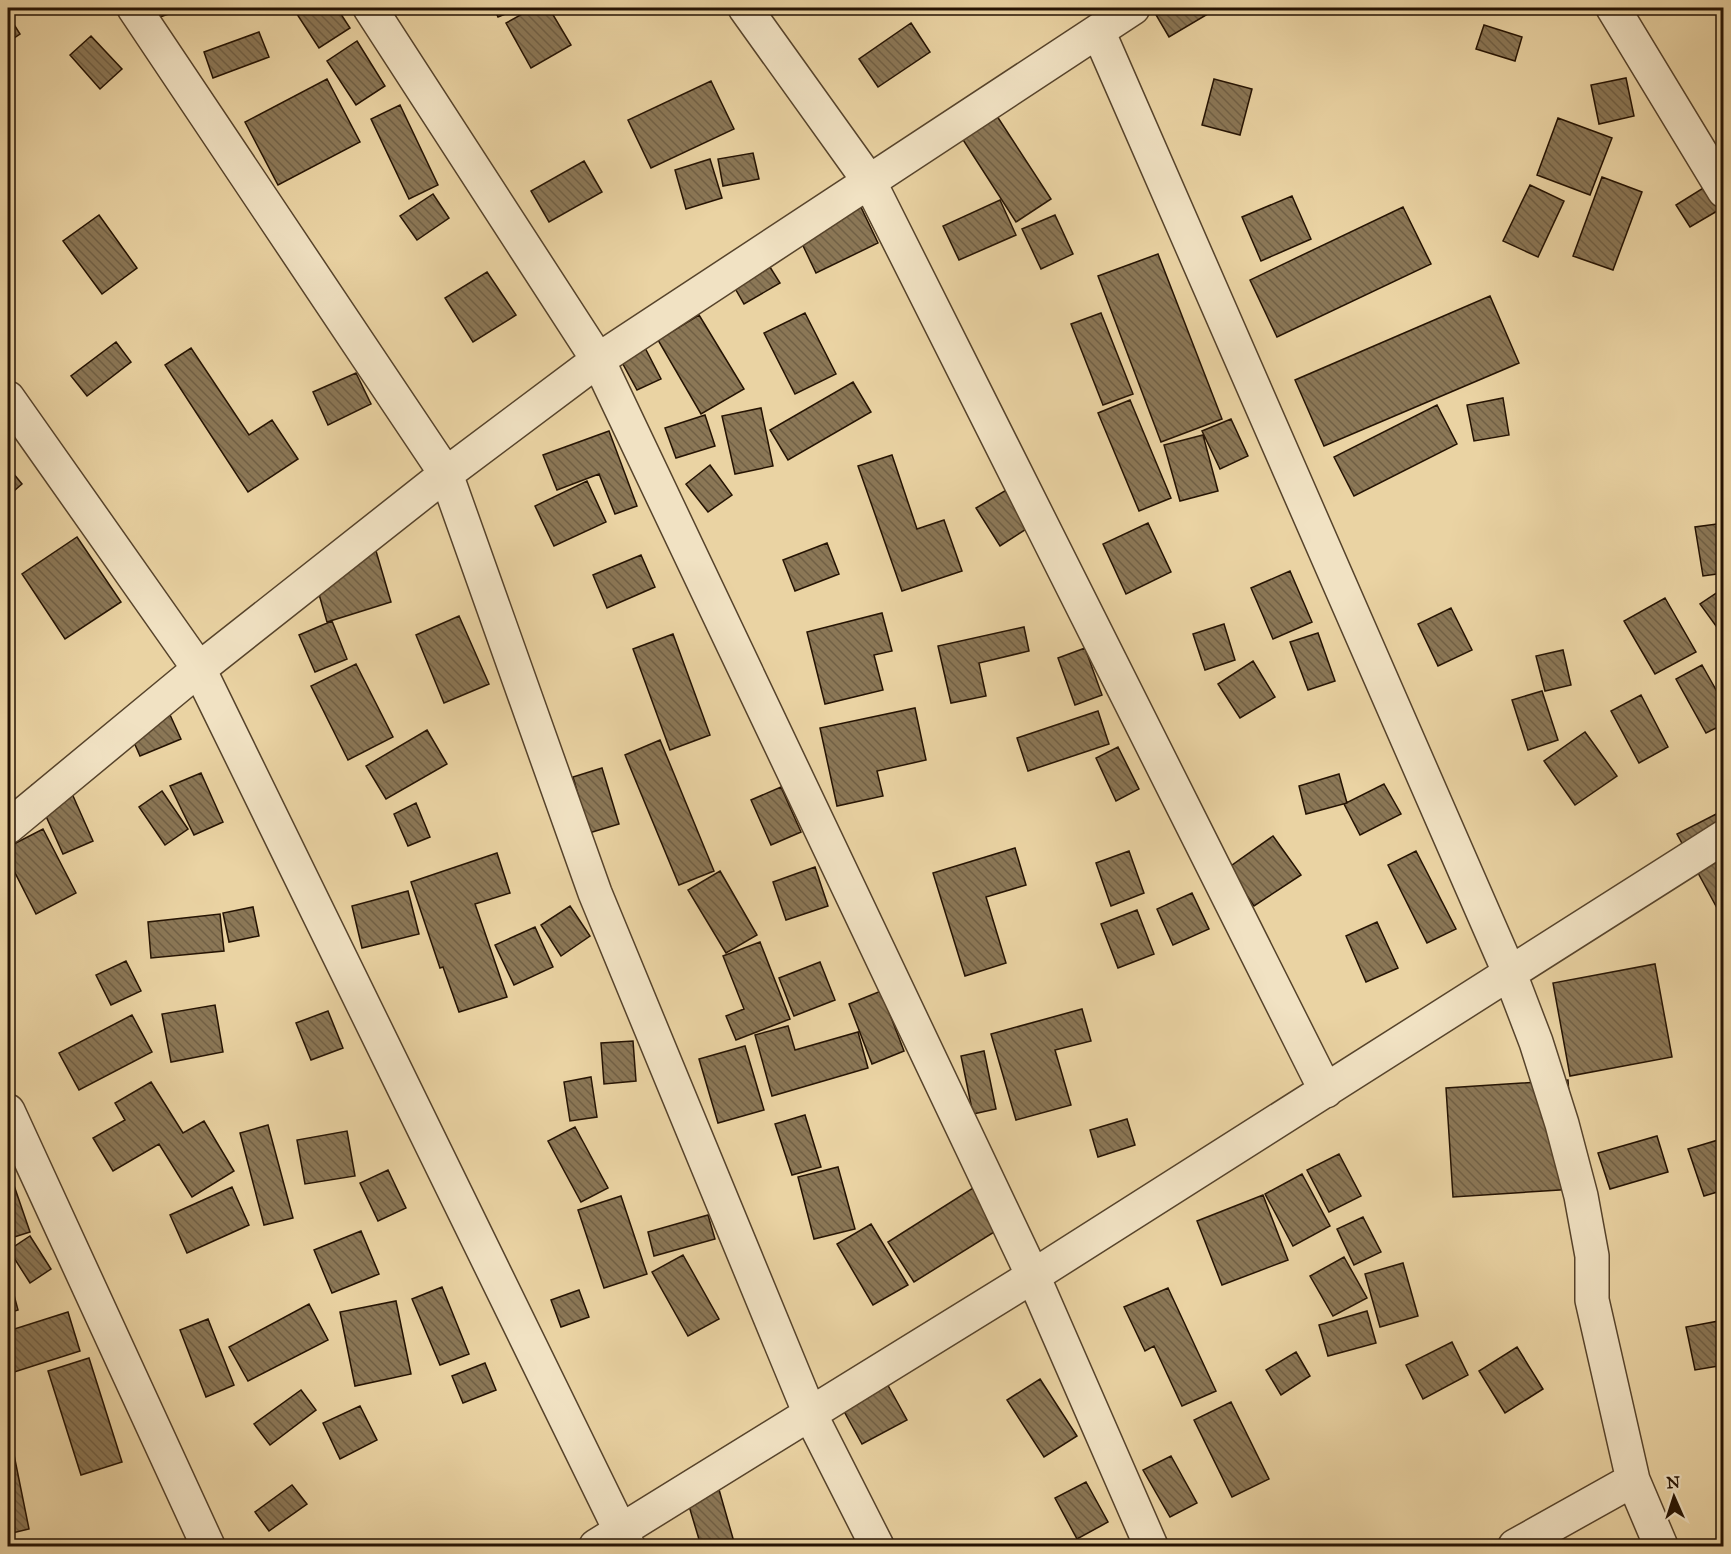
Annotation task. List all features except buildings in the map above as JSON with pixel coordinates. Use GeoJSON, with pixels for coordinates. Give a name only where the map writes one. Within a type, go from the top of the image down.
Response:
{"type":"FeatureCollection","features":[{"type":"Feature","properties":{"kind":"street"},"geometry":{"type":"LineString","coordinates":[[134,8],[446,474],[595,893],[810,1414],[877,1546]]}},
{"type":"Feature","properties":{"kind":"street"},"geometry":{"type":"LineString","coordinates":[[370,8],[598,360],[1033,1276],[1151,1546]]}},
{"type":"Feature","properties":{"kind":"street"},"geometry":{"type":"LineString","coordinates":[[745,8],[869,181],[1326,1091]]}},
{"type":"Feature","properties":{"kind":"street"},"geometry":{"type":"LineString","coordinates":[[8,827],[199,669],[446,474],[598,360],[1133,8]]}},
{"type":"Feature","properties":{"kind":"street"},"geometry":{"type":"LineString","coordinates":[[1613,8],[1724,191]]}},
{"type":"Feature","properties":{"kind":"street"},"geometry":{"type":"LineString","coordinates":[[1098,31],[1510,974],[1536,1042],[1562,1124],[1581,1196],[1592,1256],[1592,1300],[1633,1480],[1661,1546]]}},
{"type":"Feature","properties":{"kind":"street"},"geometry":{"type":"LineString","coordinates":[[8,398],[199,669],[615,1541],[810,1414],[1033,1276],[1724,837]]}},
{"type":"Feature","properties":{"kind":"street"},"geometry":{"type":"LineString","coordinates":[[8,1111],[208,1546]]}},
{"type":"Feature","properties":{"kind":"street"},"geometry":{"type":"LineString","coordinates":[[1515,1546],[1633,1480]]}}]}
